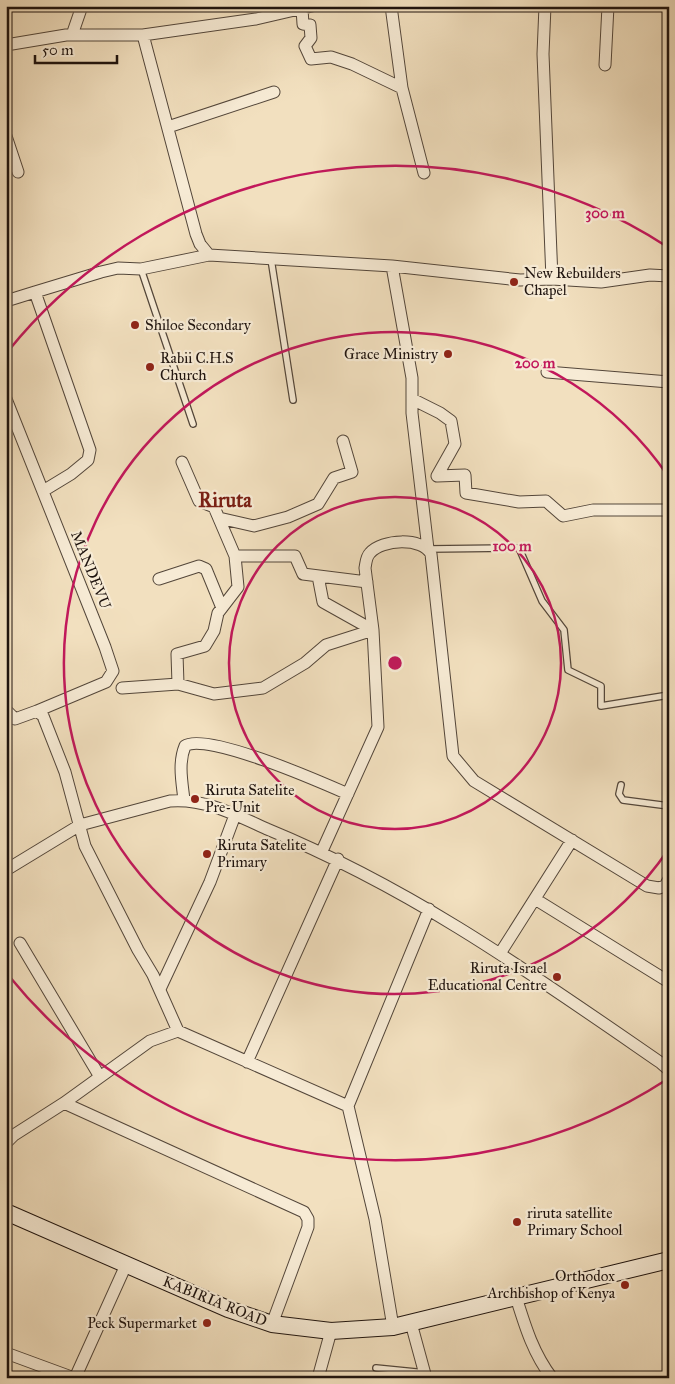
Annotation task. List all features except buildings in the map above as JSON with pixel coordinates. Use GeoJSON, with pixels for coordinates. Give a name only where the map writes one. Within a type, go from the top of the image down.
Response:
{"type":"FeatureCollection","features":[{"type":"Feature","properties":{"kind":"main road","name":"KABIRIA ROAD"},"geometry":{"type":"LineString","coordinates":[[6,1212],[228,1309],[272,1324],[331,1330],[392,1327],[669,1260]]}},
{"type":"Feature","properties":{"kind":"street"},"geometry":{"type":"LineString","coordinates":[[72,35],[82,6]]}},
{"type":"Feature","properties":{"kind":"street"},"geometry":{"type":"LineString","coordinates":[[391,6],[402,88],[424,173]]}},
{"type":"Feature","properties":{"kind":"street"},"geometry":{"type":"LineString","coordinates":[[545,6],[543,54],[552,279]]}},
{"type":"Feature","properties":{"kind":"street"},"geometry":{"type":"LineString","coordinates":[[605,65],[608,6]]}},
{"type":"Feature","properties":{"kind":"street"},"geometry":{"type":"LineString","coordinates":[[6,45],[72,35],[143,35],[256,19],[307,8],[303,24],[310,25],[311,38],[305,46],[311,59],[331,57],[352,64],[402,88]]}},
{"type":"Feature","properties":{"kind":"street"},"geometry":{"type":"LineString","coordinates":[[143,35],[196,234],[200,244],[209,255]]}},
{"type":"Feature","properties":{"kind":"street"},"geometry":{"type":"LineString","coordinates":[[168,127],[274,92]]}},
{"type":"Feature","properties":{"kind":"street"},"geometry":{"type":"LineString","coordinates":[[6,136],[18,172]]}},
{"type":"Feature","properties":{"kind":"street"},"geometry":{"type":"LineString","coordinates":[[6,301],[118,268],[141,269],[209,255],[392,266],[520,280],[552,279],[601,282],[650,275],[669,276]]}},
{"type":"Feature","properties":{"kind":"street"},"geometry":{"type":"LineString","coordinates":[[392,266],[412,378],[412,399],[428,549],[431,554],[453,756],[474,781],[647,886],[659,888],[665,886],[669,879]]}},
{"type":"Feature","properties":{"kind":"street"},"geometry":{"type":"LineString","coordinates":[[35,292],[90,450],[88,460],[71,474],[43,491]]}},
{"type":"Feature","properties":{"kind":"street"},"geometry":{"type":"LineString","coordinates":[[547,372],[669,382]]}},
{"type":"Feature","properties":{"kind":"street","name":"MANDEVU"},"geometry":{"type":"LineString","coordinates":[[6,399],[105,647],[112,672],[106,682],[37,711]]}},
{"type":"Feature","properties":{"kind":"street"},"geometry":{"type":"LineString","coordinates":[[412,399],[440,413],[451,421],[456,444],[437,476],[465,475],[466,493],[519,502],[546,502],[563,516],[592,510],[669,510]]}},
{"type":"Feature","properties":{"kind":"street"},"geometry":{"type":"LineString","coordinates":[[219,518],[254,526],[288,517],[318,504],[334,478],[352,472],[342,441]]}},
{"type":"Feature","properties":{"kind":"street"},"geometry":{"type":"LineString","coordinates":[[178,684],[177,654],[205,646],[214,631],[218,613],[238,588],[235,556],[219,518],[214,507],[199,501],[182,462]]}},
{"type":"Feature","properties":{"kind":"street"},"geometry":{"type":"LineString","coordinates":[[322,852],[378,726],[373,630],[366,560],[370,552],[382,546],[405,542],[422,545],[428,549]]}},
{"type":"Feature","properties":{"kind":"street"},"geometry":{"type":"LineString","coordinates":[[235,556],[295,556],[302,574],[367,582]]}},
{"type":"Feature","properties":{"kind":"street"},"geometry":{"type":"LineString","coordinates":[[160,579],[198,566],[206,569],[222,608]]}},
{"type":"Feature","properties":{"kind":"street"},"geometry":{"type":"LineString","coordinates":[[318,576],[323,602],[373,630]]}},
{"type":"Feature","properties":{"kind":"street"},"geometry":{"type":"LineString","coordinates":[[122,688],[178,684],[214,694],[263,688],[305,663],[326,644],[373,630]]}},
{"type":"Feature","properties":{"kind":"street"},"geometry":{"type":"LineString","coordinates":[[6,710],[15,719],[37,711],[46,722],[64,772],[85,846],[160,989],[178,1031],[348,1106]]}},
{"type":"Feature","properties":{"kind":"street"},"geometry":{"type":"LineString","coordinates":[[184,800],[181,775],[182,752],[185,746],[193,742],[240,751],[316,779],[348,794]]}},
{"type":"Feature","properties":{"kind":"street"},"geometry":{"type":"LineString","coordinates":[[6,870],[80,825],[170,801],[184,800],[215,807],[338,859],[429,909],[501,952],[662,1062],[669,1070]]}},
{"type":"Feature","properties":{"kind":"street"},"geometry":{"type":"LineString","coordinates":[[160,989],[210,882],[235,815]]}},
{"type":"Feature","properties":{"kind":"street"},"geometry":{"type":"LineString","coordinates":[[501,952],[572,840]]}},
{"type":"Feature","properties":{"kind":"street"},"geometry":{"type":"LineString","coordinates":[[247,1062],[338,859]]}},
{"type":"Feature","properties":{"kind":"street"},"geometry":{"type":"LineString","coordinates":[[535,899],[669,982]]}},
{"type":"Feature","properties":{"kind":"street"},"geometry":{"type":"LineString","coordinates":[[392,1327],[375,1219],[348,1106],[429,909]]}},
{"type":"Feature","properties":{"kind":"street"},"geometry":{"type":"LineString","coordinates":[[20,943],[100,1077]]}},
{"type":"Feature","properties":{"kind":"street"},"geometry":{"type":"LineString","coordinates":[[7,1140],[64,1103],[150,1041],[178,1031]]}},
{"type":"Feature","properties":{"kind":"street"},"geometry":{"type":"LineString","coordinates":[[64,1103],[304,1212],[308,1219],[308,1227],[272,1324]]}},
{"type":"Feature","properties":{"kind":"street"},"geometry":{"type":"LineString","coordinates":[[6,1353],[75,1378],[126,1265]]}},
{"type":"Feature","properties":{"kind":"street"},"geometry":{"type":"LineString","coordinates":[[516,1297],[529,1340],[539,1361],[552,1378]]}},
{"type":"Feature","properties":{"kind":"street"},"geometry":{"type":"LineString","coordinates":[[411,1323],[426,1375]]}},
{"type":"Feature","properties":{"kind":"street"},"geometry":{"type":"LineString","coordinates":[[318,1378],[331,1330]]}},
{"type":"Feature","properties":{"kind":"lane"},"geometry":{"type":"LineString","coordinates":[[271,260],[293,400]]}},
{"type":"Feature","properties":{"kind":"lane"},"geometry":{"type":"LineString","coordinates":[[141,269],[193,424]]}},
{"type":"Feature","properties":{"kind":"lane"},"geometry":{"type":"LineString","coordinates":[[428,549],[519,548],[542,601],[564,630],[568,670],[601,686],[601,706],[669,695]]}},
{"type":"Feature","properties":{"kind":"lane"},"geometry":{"type":"LineString","coordinates":[[621,785],[619,794],[623,800],[669,806]]}},
{"type":"Feature","properties":{"kind":"lane"},"geometry":{"type":"LineString","coordinates":[[376,1368],[426,1375]]}},
{"type":"Feature","properties":{"kind":"place","name":"New Rebuilders Chapel"},"geometry":{"type":"Point","coordinates":[514,282]}},
{"type":"Feature","properties":{"kind":"place","name":"Shiloe Secondary"},"geometry":{"type":"Point","coordinates":[135,325]}},
{"type":"Feature","properties":{"kind":"place","name":"Grace Ministry"},"geometry":{"type":"Point","coordinates":[448,354]}},
{"type":"Feature","properties":{"kind":"place","name":"Rabii C.H.S Church"},"geometry":{"type":"Point","coordinates":[150,367]}},
{"type":"Feature","properties":{"kind":"place","name":"Riruta Satelite Pre-Unit"},"geometry":{"type":"Point","coordinates":[195,799]}},
{"type":"Feature","properties":{"kind":"place","name":"Riruta Satelite Primary"},"geometry":{"type":"Point","coordinates":[207,854]}},
{"type":"Feature","properties":{"kind":"place","name":"Riruta Israel Educational Centre"},"geometry":{"type":"Point","coordinates":[557,977]}},
{"type":"Feature","properties":{"kind":"place","name":"riruta satellite Primary School"},"geometry":{"type":"Point","coordinates":[517,1222]}},
{"type":"Feature","properties":{"kind":"place","name":"Orthodox Archbishop of Kenya"},"geometry":{"type":"Point","coordinates":[625,1285]}},
{"type":"Feature","properties":{"kind":"place","name":"Peck Supermarket"},"geometry":{"type":"Point","coordinates":[207,1323]}},
{"type":"Feature","properties":{"kind":"district","name":"Riruta"},"geometry":{"type":"Point","coordinates":[225,500]}}]}
